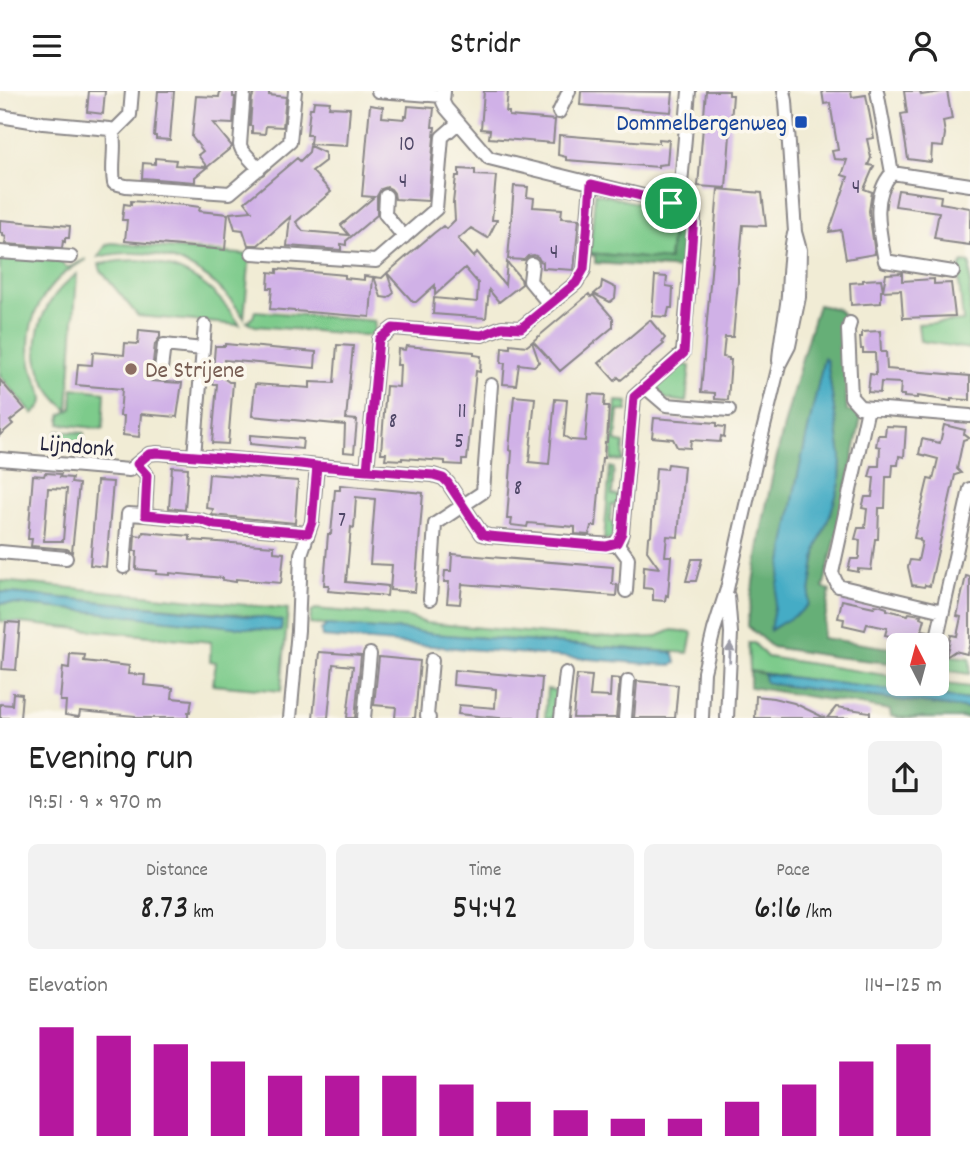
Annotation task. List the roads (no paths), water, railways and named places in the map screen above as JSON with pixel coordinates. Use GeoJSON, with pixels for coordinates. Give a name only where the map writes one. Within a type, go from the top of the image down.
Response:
{"type":"FeatureCollection","features":[{"type":"Feature","properties":{"kind":"street"},"geometry":{"type":"LineString","coordinates":[[113,132],[130,115],[131,91]]}},
{"type":"Feature","properties":{"kind":"street"},"geometry":{"type":"LineString","coordinates":[[244,91],[240,145],[259,169]]}},
{"type":"Feature","properties":{"kind":"street"},"geometry":{"type":"LineString","coordinates":[[0,116],[43,124],[110,129],[115,139],[112,171],[114,183],[230,193],[290,142],[295,91]]}},
{"type":"Feature","properties":{"kind":"street"},"geometry":{"type":"LineString","coordinates":[[377,91],[443,93],[446,108],[489,158],[692,210],[694,216],[684,353],[634,397],[622,533],[617,543],[628,558],[626,591]]}},
{"type":"Feature","properties":{"kind":"street"},"geometry":{"type":"LineString","coordinates":[[559,112],[569,91]]}},
{"type":"Feature","properties":{"kind":"street"},"geometry":{"type":"LineString","coordinates":[[671,203],[681,184],[689,91]]}},
{"type":"Feature","properties":{"kind":"street"},"geometry":{"type":"LineString","coordinates":[[877,91],[892,173]]}},
{"type":"Feature","properties":{"kind":"street"},"geometry":{"type":"LineString","coordinates":[[702,718],[704,672],[727,589],[779,365],[779,346],[788,297],[790,250],[794,232],[786,94]]}},
{"type":"Feature","properties":{"kind":"street"},"geometry":{"type":"LineString","coordinates":[[252,253],[376,261],[436,209],[442,137],[458,123]]}},
{"type":"Feature","properties":{"kind":"street"},"geometry":{"type":"LineString","coordinates":[[892,173],[970,185]]}},
{"type":"Feature","properties":{"kind":"street"},"geometry":{"type":"LineString","coordinates":[[892,173],[886,179],[877,212],[885,261],[954,272]]}},
{"type":"Feature","properties":{"kind":"street"},"geometry":{"type":"LineString","coordinates":[[367,470],[379,339],[393,328],[482,335],[502,327],[521,328],[576,283],[584,269],[591,184]]}},
{"type":"Feature","properties":{"kind":"street"},"geometry":{"type":"LineString","coordinates":[[386,196],[385,214],[404,237]]}},
{"type":"Feature","properties":{"kind":"street"},"geometry":{"type":"LineString","coordinates":[[0,252],[71,257]]}},
{"type":"Feature","properties":{"kind":"street"},"geometry":{"type":"LineString","coordinates":[[532,264],[530,281],[549,304]]}},
{"type":"Feature","properties":{"kind":"street"},"geometry":{"type":"LineString","coordinates":[[850,323],[851,397],[860,407],[970,416]]}},
{"type":"Feature","properties":{"kind":"street"},"geometry":{"type":"LineString","coordinates":[[194,456],[205,325]]}},
{"type":"Feature","properties":{"kind":"street"},"geometry":{"type":"LineString","coordinates":[[161,369],[163,345],[203,349]]}},
{"type":"Feature","properties":{"kind":"street"},"geometry":{"type":"LineString","coordinates":[[429,599],[435,524],[483,492],[491,385]]}},
{"type":"Feature","properties":{"kind":"street"},"geometry":{"type":"LineString","coordinates":[[645,387],[666,405],[729,410]]}},
{"type":"Feature","properties":{"kind":"street"},"geometry":{"type":"LineString","coordinates":[[868,408],[832,573],[838,586],[943,611]]}},
{"type":"Feature","properties":{"kind":"street","name":"Lijndonk"},"geometry":{"type":"LineString","coordinates":[[0,459],[129,470],[149,454],[157,453],[433,475],[448,483],[482,534],[606,546],[617,543]]}},
{"type":"Feature","properties":{"kind":"street"},"geometry":{"type":"LineString","coordinates":[[137,464],[147,475],[145,515]]}},
{"type":"Feature","properties":{"kind":"street"},"geometry":{"type":"LineString","coordinates":[[290,718],[301,554],[312,522],[317,466]]}},
{"type":"Feature","properties":{"kind":"street"},"geometry":{"type":"LineString","coordinates":[[938,633],[970,489]]}},
{"type":"Feature","properties":{"kind":"street"},"geometry":{"type":"LineString","coordinates":[[124,568],[128,513],[201,520],[215,525],[308,533]]}},
{"type":"Feature","properties":{"kind":"street"},"geometry":{"type":"LineString","coordinates":[[0,552],[66,558]]}},
{"type":"Feature","properties":{"kind":"street"},"geometry":{"type":"LineString","coordinates":[[727,589],[731,633],[727,718]]}},
{"type":"Feature","properties":{"kind":"street"},"geometry":{"type":"LineString","coordinates":[[364,718],[370,654]]}},
{"type":"Feature","properties":{"kind":"street"},"geometry":{"type":"LineString","coordinates":[[429,718],[427,716],[432,660]]}},
{"type":"Feature","properties":{"kind":"street"},"geometry":{"type":"LineString","coordinates":[[561,718],[566,673]]}},
{"type":"Feature","properties":{"kind":"street"},"geometry":{"type":"LineString","coordinates":[[625,718],[628,681]]}},
{"type":"Feature","properties":{"kind":"water"},"geometry":{"type":"Polygon","coordinates":[[[824,358],[827,361],[841,456],[840,483],[817,547],[808,605],[770,630],[795,489],[824,358]]]}},
{"type":"Feature","properties":{"kind":"water"},"geometry":{"type":"Polygon","coordinates":[[[0,592],[266,618],[282,621],[281,631],[0,603],[0,592]]]}},
{"type":"Feature","properties":{"kind":"water"},"geometry":{"type":"Polygon","coordinates":[[[327,625],[670,652],[674,654],[676,663],[649,664],[322,637],[321,630],[327,625]]]}},
{"type":"Feature","properties":{"kind":"water"},"geometry":{"type":"Polygon","coordinates":[[[764,674],[886,689],[886,697],[946,697],[970,700],[970,709],[779,685],[765,682],[764,674]]]}},
{"type":"Feature","properties":{"kind":"place","name":"Dommelbergenweg"},"geometry":{"type":"Point","coordinates":[801,122]}},
{"type":"Feature","properties":{"kind":"place","name":"De Strijene"},"geometry":{"type":"Point","coordinates":[131,369]}}]}
